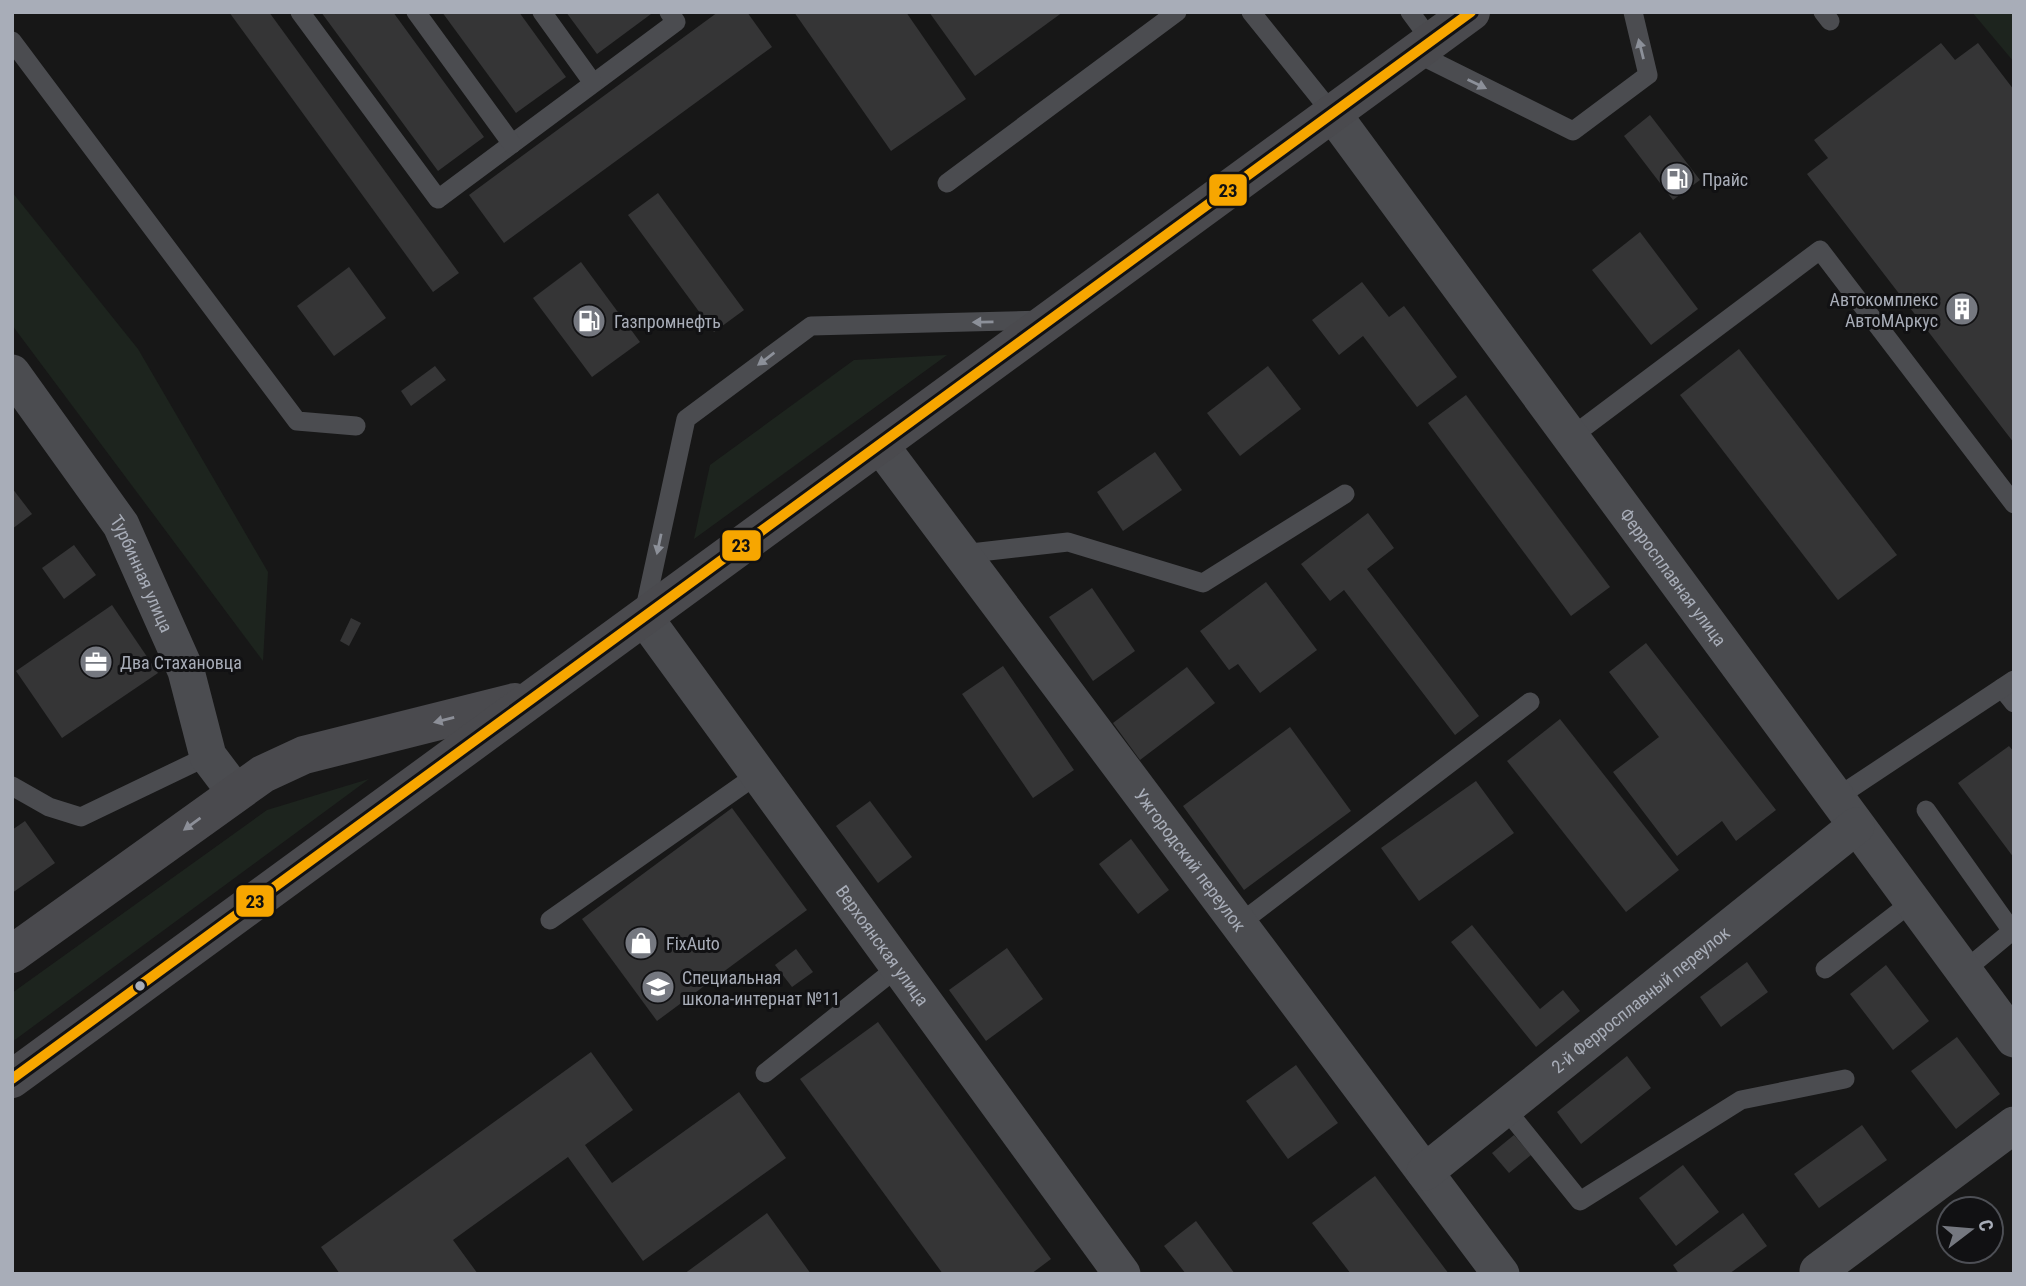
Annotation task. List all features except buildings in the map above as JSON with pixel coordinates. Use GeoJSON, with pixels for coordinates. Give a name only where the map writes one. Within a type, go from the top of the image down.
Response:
{"type":"FeatureCollection","features":[{"type":"Feature","properties":{"kind":"main road"},"geometry":{"type":"LineString","coordinates":[[12,1079],[1332,113],[1419,36],[1471,12]]}},
{"type":"Feature","properties":{"kind":"main road"},"geometry":{"type":"LineString","coordinates":[[12,954],[263,774],[304,755],[534,698]]}},
{"type":"Feature","properties":{"kind":"street","name":"Ферросплавная улица"},"geometry":{"type":"LineString","coordinates":[[1332,113],[2014,1039]]}},
{"type":"Feature","properties":{"kind":"street","name":"Турбинная улица"},"geometry":{"type":"LineString","coordinates":[[12,373],[121,525],[186,671],[208,756],[236,793]]}},
{"type":"Feature","properties":{"kind":"street","name":"Ужгородский переулок"},"geometry":{"type":"LineString","coordinates":[[880,445],[1502,1274]]}},
{"type":"Feature","properties":{"kind":"street","name":"Верхоянская улица"},"geometry":{"type":"LineString","coordinates":[[643,617],[1122,1274]]}},
{"type":"Feature","properties":{"kind":"street","name":"2-й Ферросплавный переулок"},"geometry":{"type":"LineString","coordinates":[[1425,1172],[1505,1108],[1846,812]]}},
{"type":"Feature","properties":{"kind":"street"},"geometry":{"type":"LineString","coordinates":[[1818,1271],[2014,1125]]}},
{"type":"Feature","properties":{"kind":"lane"},"geometry":{"type":"LineString","coordinates":[[300,12],[439,199],[676,22],[669,12]]}},
{"type":"Feature","properties":{"kind":"lane"},"geometry":{"type":"LineString","coordinates":[[416,12],[512,144]]}},
{"type":"Feature","properties":{"kind":"lane"},"geometry":{"type":"LineString","coordinates":[[542,12],[593,83]]}},
{"type":"Feature","properties":{"kind":"lane"},"geometry":{"type":"LineString","coordinates":[[947,183],[1177,12]]}},
{"type":"Feature","properties":{"kind":"lane"},"geometry":{"type":"LineString","coordinates":[[1251,12],[1332,113]]}},
{"type":"Feature","properties":{"kind":"lane"},"geometry":{"type":"LineString","coordinates":[[1419,36],[1573,131],[1648,75],[1633,12]]}},
{"type":"Feature","properties":{"kind":"lane"},"geometry":{"type":"LineString","coordinates":[[12,41],[297,421],[356,426]]}},
{"type":"Feature","properties":{"kind":"lane"},"geometry":{"type":"LineString","coordinates":[[1571,437],[1821,250],[2014,504]]}},
{"type":"Feature","properties":{"kind":"lane"},"geometry":{"type":"LineString","coordinates":[[643,617],[686,419],[811,326],[1051,320]]}},
{"type":"Feature","properties":{"kind":"lane"},"geometry":{"type":"LineString","coordinates":[[962,554],[1068,542],[1203,583],[1345,494]]}},
{"type":"Feature","properties":{"kind":"lane"},"geometry":{"type":"LineString","coordinates":[[1846,812],[2011,691]]}},
{"type":"Feature","properties":{"kind":"lane"},"geometry":{"type":"LineString","coordinates":[[1239,924],[1530,702]]}},
{"type":"Feature","properties":{"kind":"lane"},"geometry":{"type":"LineString","coordinates":[[12,786],[49,807],[81,817],[208,756]]}},
{"type":"Feature","properties":{"kind":"lane"},"geometry":{"type":"LineString","coordinates":[[550,920],[758,775]]}},
{"type":"Feature","properties":{"kind":"lane"},"geometry":{"type":"LineString","coordinates":[[1926,810],[2012,931],[1964,971]]}},
{"type":"Feature","properties":{"kind":"lane"},"geometry":{"type":"LineString","coordinates":[[1825,969],[1912,902]]}},
{"type":"Feature","properties":{"kind":"lane"},"geometry":{"type":"LineString","coordinates":[[765,1073],[898,967]]}},
{"type":"Feature","properties":{"kind":"lane"},"geometry":{"type":"LineString","coordinates":[[1505,1108],[1580,1200],[1741,1100],[1845,1079]]}},
{"type":"Feature","properties":{"kind":"shaded area"},"geometry":{"type":"Polygon","coordinates":[[[1972,12],[2014,12],[2014,62],[1972,12]]]}},
{"type":"Feature","properties":{"kind":"shaded area"},"geometry":{"type":"Polygon","coordinates":[[[12,192],[138,349],[268,572],[263,661],[12,325],[12,192]]]}},
{"type":"Feature","properties":{"kind":"shaded area"},"geometry":{"type":"Polygon","coordinates":[[[947,355],[694,539],[710,465],[854,360],[947,355]]]}},
{"type":"Feature","properties":{"kind":"shaded area"},"geometry":{"type":"Polygon","coordinates":[[[369,779],[12,1042],[12,993],[267,810],[369,779]]]}},
{"type":"Feature","properties":{"kind":"transit line","name":"23"},"geometry":{"type":"LineString","coordinates":[[12,1079],[1471,12]]}},
{"type":"Feature","properties":{"kind":"place","name":"Прайс"},"geometry":{"type":"Point","coordinates":[1677,179]}},
{"type":"Feature","properties":{"kind":"place","name":"Автокомплекс АвтоМАркус"},"geometry":{"type":"Point","coordinates":[1962,309]}},
{"type":"Feature","properties":{"kind":"place","name":"Газпромнефть"},"geometry":{"type":"Point","coordinates":[589,321]}},
{"type":"Feature","properties":{"kind":"place","name":"Два Стахановца"},"geometry":{"type":"Point","coordinates":[96,662]}},
{"type":"Feature","properties":{"kind":"place","name":"FixAuto"},"geometry":{"type":"Point","coordinates":[641,943]}},
{"type":"Feature","properties":{"kind":"place","name":"Специальная школа-интернат №11"},"geometry":{"type":"Point","coordinates":[658,987]}}]}
